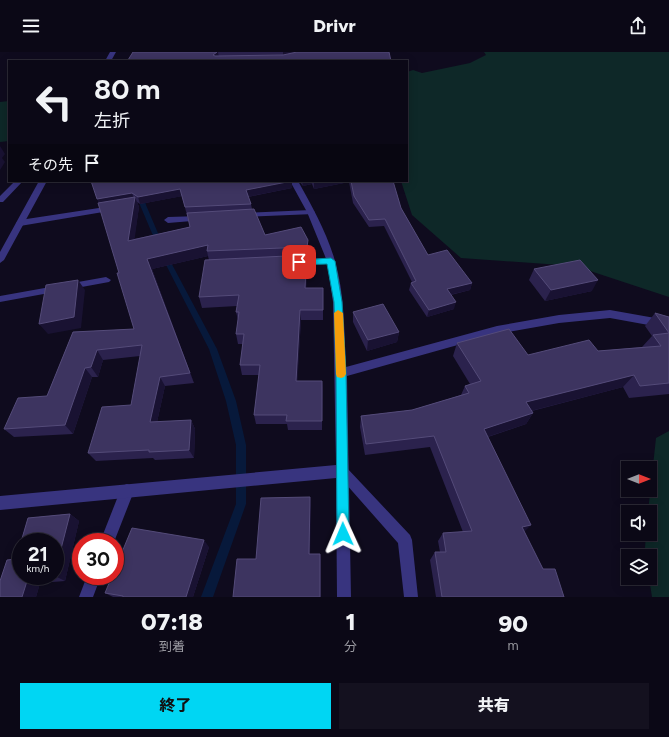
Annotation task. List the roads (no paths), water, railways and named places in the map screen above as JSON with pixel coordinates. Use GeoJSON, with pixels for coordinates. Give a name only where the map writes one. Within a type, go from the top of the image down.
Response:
{"type":"FeatureCollection","features":[{"type":"Feature","properties":{"kind":"street"},"geometry":{"type":"LineString","coordinates":[[0,200],[18,182]]}},
{"type":"Feature","properties":{"kind":"street"},"geometry":{"type":"LineString","coordinates":[[0,260],[42,182]]}},
{"type":"Feature","properties":{"kind":"street"},"geometry":{"type":"LineString","coordinates":[[295,182],[311,212],[331,261],[338,302],[341,373],[344,597]]}},
{"type":"Feature","properties":{"kind":"street"},"geometry":{"type":"LineString","coordinates":[[20,223],[120,206]]}},
{"type":"Feature","properties":{"kind":"street"},"geometry":{"type":"LineString","coordinates":[[232,216],[311,212]]}},
{"type":"Feature","properties":{"kind":"street"},"geometry":{"type":"LineString","coordinates":[[168,220],[208,217]]}},
{"type":"Feature","properties":{"kind":"street"},"geometry":{"type":"LineString","coordinates":[[284,263],[331,261]]}},
{"type":"Feature","properties":{"kind":"street"},"geometry":{"type":"LineString","coordinates":[[0,299],[106,280]]}},
{"type":"Feature","properties":{"kind":"street"},"geometry":{"type":"LineString","coordinates":[[341,373],[497,330],[559,319],[610,314],[655,322],[669,327]]}},
{"type":"Feature","properties":{"kind":"street"},"geometry":{"type":"LineString","coordinates":[[0,503],[342,471]]}},
{"type":"Feature","properties":{"kind":"street"},"geometry":{"type":"LineString","coordinates":[[342,471],[405,540],[411,597]]}},
{"type":"Feature","properties":{"kind":"street"},"geometry":{"type":"LineString","coordinates":[[111,533],[127,492]]}},
{"type":"Feature","properties":{"kind":"street"},"geometry":{"type":"LineString","coordinates":[[86,597],[91,585]]}},
{"type":"Feature","properties":{"kind":"waterway"},"geometry":{"type":"LineString","coordinates":[[145,182],[142,197],[143,205],[160,245]]}},
{"type":"Feature","properties":{"kind":"waterway"},"geometry":{"type":"LineString","coordinates":[[164,255],[213,349],[231,401],[241,445],[241,504],[207,597]]}}]}
